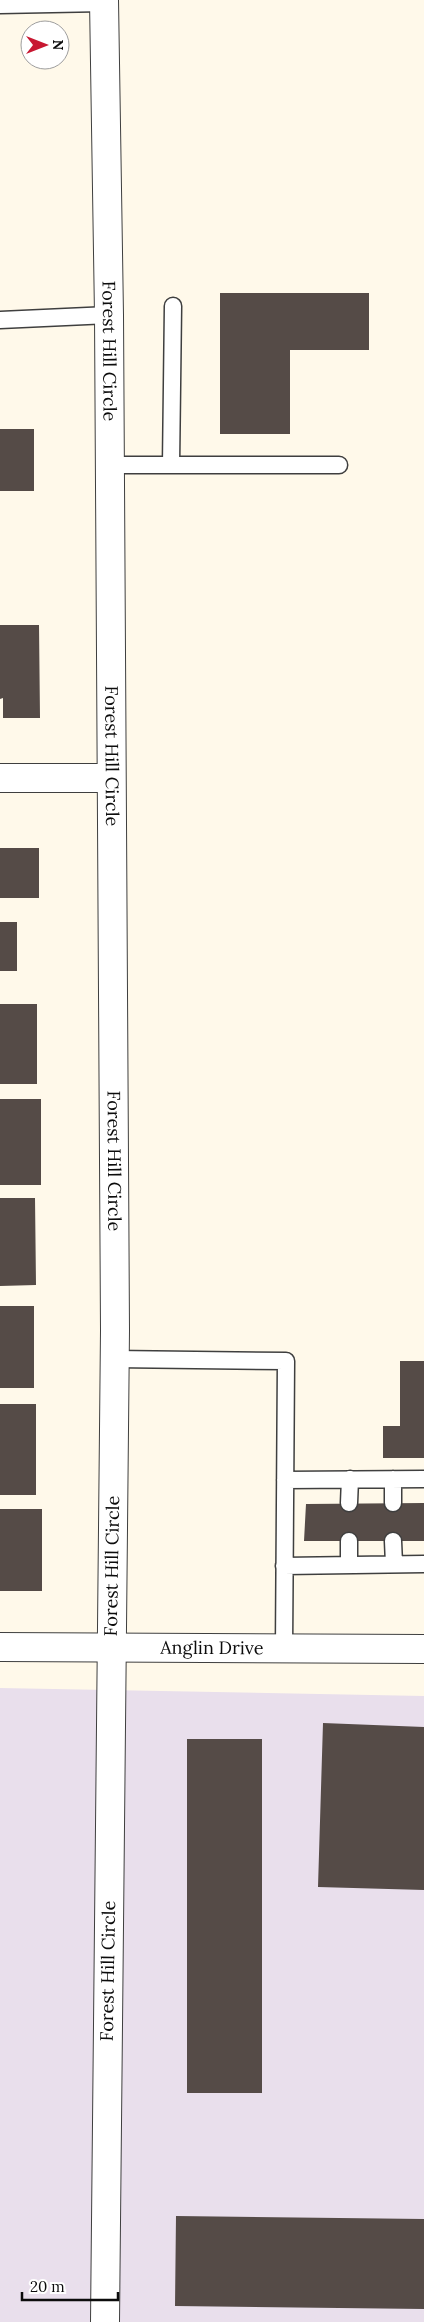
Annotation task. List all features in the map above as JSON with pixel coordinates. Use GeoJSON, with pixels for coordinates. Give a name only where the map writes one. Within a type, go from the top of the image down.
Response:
{"type":"FeatureCollection","features":[{"type":"Feature","properties":{"kind":"street","name":"Forest Hill Circle"},"geometry":{"type":"LineString","coordinates":[[104,2],[109,315],[114,1359],[105,2322]]}},
{"type":"Feature","properties":{"kind":"street"},"geometry":{"type":"LineString","coordinates":[[0,778],[110,778]]}},
{"type":"Feature","properties":{"kind":"street","name":"Anglin Drive"},"geometry":{"type":"LineString","coordinates":[[0,1647],[424,1649]]}},
{"type":"Feature","properties":{"kind":"lane"},"geometry":{"type":"LineString","coordinates":[[0,4],[104,2]]}},
{"type":"Feature","properties":{"kind":"lane"},"geometry":{"type":"LineString","coordinates":[[171,465],[173,306]]}},
{"type":"Feature","properties":{"kind":"lane"},"geometry":{"type":"LineString","coordinates":[[0,320],[109,315]]}},
{"type":"Feature","properties":{"kind":"lane"},"geometry":{"type":"LineString","coordinates":[[110,465],[339,465]]}},
{"type":"Feature","properties":{"kind":"lane"},"geometry":{"type":"LineString","coordinates":[[114,1359],[286,1360],[284,1649]]}},
{"type":"Feature","properties":{"kind":"lane"},"geometry":{"type":"LineString","coordinates":[[349,1503],[350,1479]]}},
{"type":"Feature","properties":{"kind":"lane"},"geometry":{"type":"LineString","coordinates":[[393,1479],[393,1503]]}},
{"type":"Feature","properties":{"kind":"lane"},"geometry":{"type":"LineString","coordinates":[[285,1480],[424,1479]]}},
{"type":"Feature","properties":{"kind":"lane"},"geometry":{"type":"LineString","coordinates":[[349,1541],[349,1565]]}},
{"type":"Feature","properties":{"kind":"lane"},"geometry":{"type":"LineString","coordinates":[[393,1541],[394,1564]]}},
{"type":"Feature","properties":{"kind":"lane"},"geometry":{"type":"LineString","coordinates":[[284,1566],[424,1564]]}},
{"type":"Feature","properties":{"kind":"shaded area"},"geometry":{"type":"Polygon","coordinates":[[[0,1688],[424,1696],[424,2322],[0,2322],[0,1688]]]}},
{"type":"Feature","properties":{"kind":"building"},"geometry":{"type":"Polygon","coordinates":[[[220,293],[369,293],[369,350],[290,350],[290,434],[220,434],[220,293]]]}},
{"type":"Feature","properties":{"kind":"building"},"geometry":{"type":"Polygon","coordinates":[[[0,429],[34,429],[34,491],[0,491],[0,429]]]}},
{"type":"Feature","properties":{"kind":"building"},"geometry":{"type":"Polygon","coordinates":[[[0,625],[39,625],[40,718],[3,718],[3,698],[0,699],[0,625]]]}},
{"type":"Feature","properties":{"kind":"building"},"geometry":{"type":"Polygon","coordinates":[[[0,848],[39,848],[39,898],[0,898],[0,848]]]}},
{"type":"Feature","properties":{"kind":"building"},"geometry":{"type":"Polygon","coordinates":[[[0,922],[17,922],[17,971],[0,971],[0,922]]]}},
{"type":"Feature","properties":{"kind":"building"},"geometry":{"type":"Polygon","coordinates":[[[0,1004],[37,1004],[37,1084],[0,1084],[0,1004]]]}},
{"type":"Feature","properties":{"kind":"building"},"geometry":{"type":"Polygon","coordinates":[[[0,1099],[41,1099],[41,1185],[0,1185],[0,1099]]]}},
{"type":"Feature","properties":{"kind":"building"},"geometry":{"type":"Polygon","coordinates":[[[0,1198],[35,1198],[36,1285],[0,1286],[0,1198]]]}},
{"type":"Feature","properties":{"kind":"building"},"geometry":{"type":"Polygon","coordinates":[[[0,1306],[34,1306],[34,1388],[0,1388],[0,1306]]]}},
{"type":"Feature","properties":{"kind":"building"},"geometry":{"type":"Polygon","coordinates":[[[400,1361],[424,1361],[424,1458],[383,1458],[383,1426],[400,1426],[400,1361]]]}},
{"type":"Feature","properties":{"kind":"building"},"geometry":{"type":"Polygon","coordinates":[[[0,1404],[36,1404],[36,1495],[0,1495],[0,1404]]]}},
{"type":"Feature","properties":{"kind":"building"},"geometry":{"type":"Polygon","coordinates":[[[424,1503],[424,1541],[304,1541],[306,1504],[424,1503]]]}},
{"type":"Feature","properties":{"kind":"building"},"geometry":{"type":"Polygon","coordinates":[[[0,1509],[42,1509],[42,1591],[0,1591],[0,1509]]]}},
{"type":"Feature","properties":{"kind":"building"},"geometry":{"type":"Polygon","coordinates":[[[323,1723],[424,1727],[424,1890],[318,1887],[323,1723]]]}},
{"type":"Feature","properties":{"kind":"building"},"geometry":{"type":"Polygon","coordinates":[[[187,1739],[262,1739],[262,2093],[187,2093],[187,1739]]]}},
{"type":"Feature","properties":{"kind":"building"},"geometry":{"type":"Polygon","coordinates":[[[176,2216],[424,2219],[424,2309],[175,2306],[176,2216]]]}}]}
